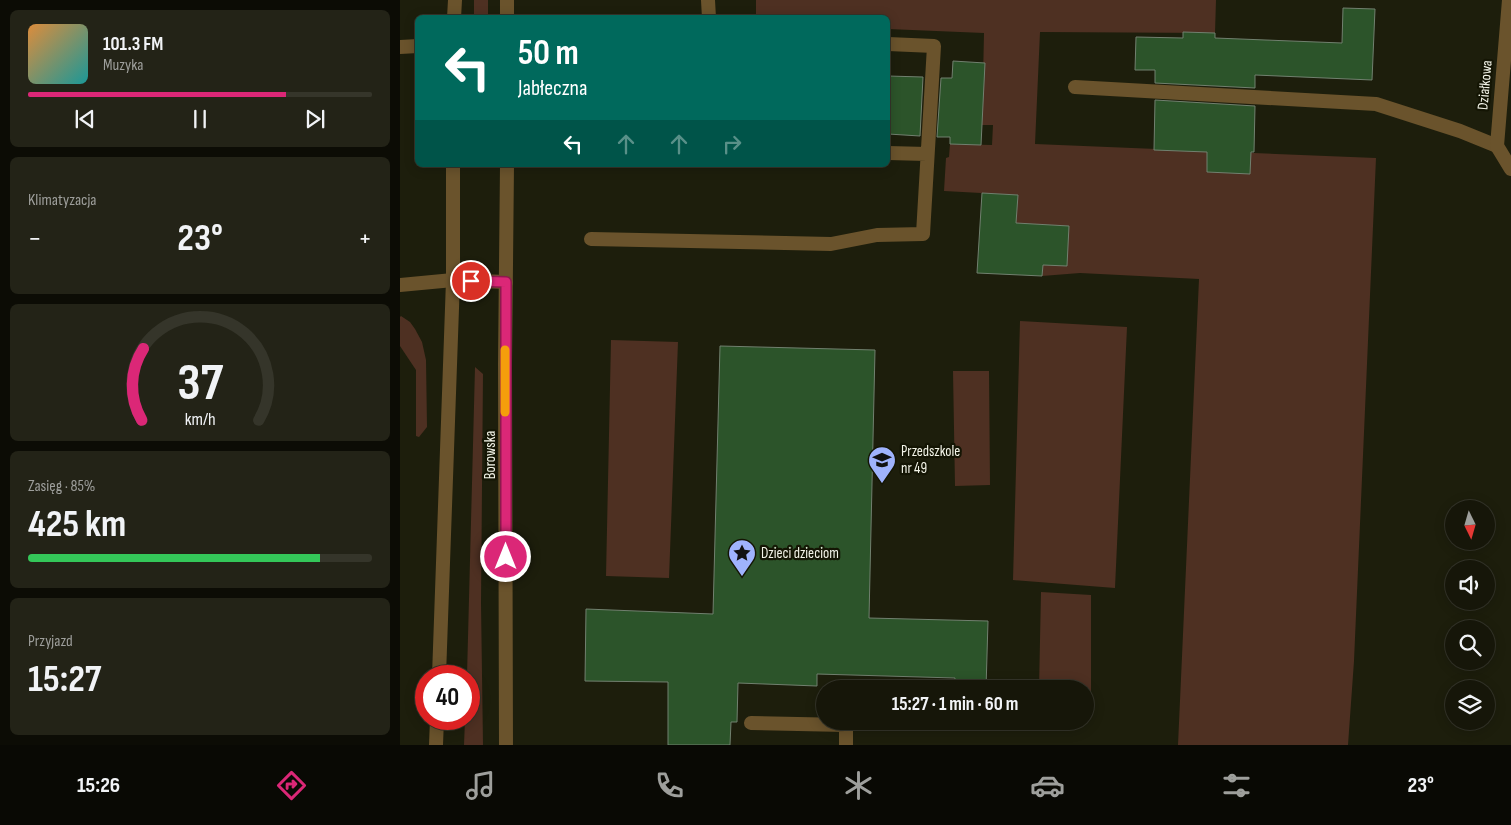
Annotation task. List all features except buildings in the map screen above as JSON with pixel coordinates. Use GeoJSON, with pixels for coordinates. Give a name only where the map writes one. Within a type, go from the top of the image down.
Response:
{"type":"FeatureCollection","features":[{"type":"Feature","properties":{"kind":"street"},"geometry":{"type":"LineString","coordinates":[[454,0],[454,15]]}},
{"type":"Feature","properties":{"kind":"street"},"geometry":{"type":"LineString","coordinates":[[507,0],[507,15]]}},
{"type":"Feature","properties":{"kind":"street"},"geometry":{"type":"LineString","coordinates":[[708,0],[709,15]]}},
{"type":"Feature","properties":{"kind":"street","name":"Działkowa"},"geometry":{"type":"LineString","coordinates":[[1497,146],[1509,0]]}},
{"type":"Feature","properties":{"kind":"street"},"geometry":{"type":"LineString","coordinates":[[591,239],[831,244],[877,235],[923,234],[934,46],[890,44]]}},
{"type":"Feature","properties":{"kind":"street"},"geometry":{"type":"LineString","coordinates":[[400,47],[415,46]]}},
{"type":"Feature","properties":{"kind":"street"},"geometry":{"type":"LineString","coordinates":[[1076,87],[1376,104],[1460,131],[1497,146],[1511,169]]}},
{"type":"Feature","properties":{"kind":"street"},"geometry":{"type":"LineString","coordinates":[[890,153],[927,154]]}},
{"type":"Feature","properties":{"kind":"street"},"geometry":{"type":"LineString","coordinates":[[439,665],[453,280],[453,167]]}},
{"type":"Feature","properties":{"kind":"street","name":"Borowska"},"geometry":{"type":"LineString","coordinates":[[506,745],[507,167]]}},
{"type":"Feature","properties":{"kind":"street"},"geometry":{"type":"LineString","coordinates":[[400,285],[453,280],[506,282]]}},
{"type":"Feature","properties":{"kind":"street"},"geometry":{"type":"LineString","coordinates":[[752,723],[846,725],[846,745]]}},
{"type":"Feature","properties":{"kind":"street"},"geometry":{"type":"LineString","coordinates":[[436,745],[437,730]]}},
{"type":"Feature","properties":{"kind":"shaded area"},"geometry":{"type":"Polygon","coordinates":[[[474,0],[488,0],[488,15],[474,15],[474,0]]]}},
{"type":"Feature","properties":{"kind":"shaded area"},"geometry":{"type":"Polygon","coordinates":[[[756,0],[1216,0],[1215,33],[1040,32],[1035,144],[1376,158],[1354,661],[1348,745],[1178,745],[1199,279],[1080,273],[1042,276],[1044,232],[1015,230],[1018,195],[944,191],[946,158],[949,157],[950,144],[992,145],[993,125],[982,125],[984,33],[890,29],[890,15],[756,15],[756,0]]]}},
{"type":"Feature","properties":{"kind":"shaded area"},"geometry":{"type":"Polygon","coordinates":[[[401,316],[410,322],[415,329],[422,342],[426,360],[427,427],[419,437],[416,436],[416,370],[400,346],[401,316]]]}},
{"type":"Feature","properties":{"kind":"shaded area"},"geometry":{"type":"Polygon","coordinates":[[[1020,321],[1127,327],[1115,588],[1013,580],[1020,321]]]}},
{"type":"Feature","properties":{"kind":"shaded area"},"geometry":{"type":"Polygon","coordinates":[[[611,340],[678,342],[669,578],[606,576],[611,340]]]}},
{"type":"Feature","properties":{"kind":"shaded area"},"geometry":{"type":"Polygon","coordinates":[[[475,367],[483,374],[481,603],[483,745],[464,745],[465,730],[480,730],[480,665],[467,665],[475,367]]]}},
{"type":"Feature","properties":{"kind":"shaded area"},"geometry":{"type":"Polygon","coordinates":[[[953,371],[989,371],[990,485],[955,486],[953,371]]]}},
{"type":"Feature","properties":{"kind":"shaded area"},"geometry":{"type":"Polygon","coordinates":[[[1041,592],[1091,595],[1091,680],[1039,680],[1041,592]]]}},
{"type":"Feature","properties":{"kind":"slow traffic"},"geometry":{"type":"LineString","coordinates":[[505,350],[505,412]]}},
{"type":"Feature","properties":{"kind":"place","name":"Przedszkole nr 49"},"geometry":{"type":"Point","coordinates":[882,484]}},
{"type":"Feature","properties":{"kind":"place","name":"Dzieci dzieciom"},"geometry":{"type":"Point","coordinates":[742,577]}},
{"type":"Feature","properties":{"kind":"route"},"geometry":{"type":"LineString","coordinates":[[471,281],[506,282],[506,557]]}}]}
